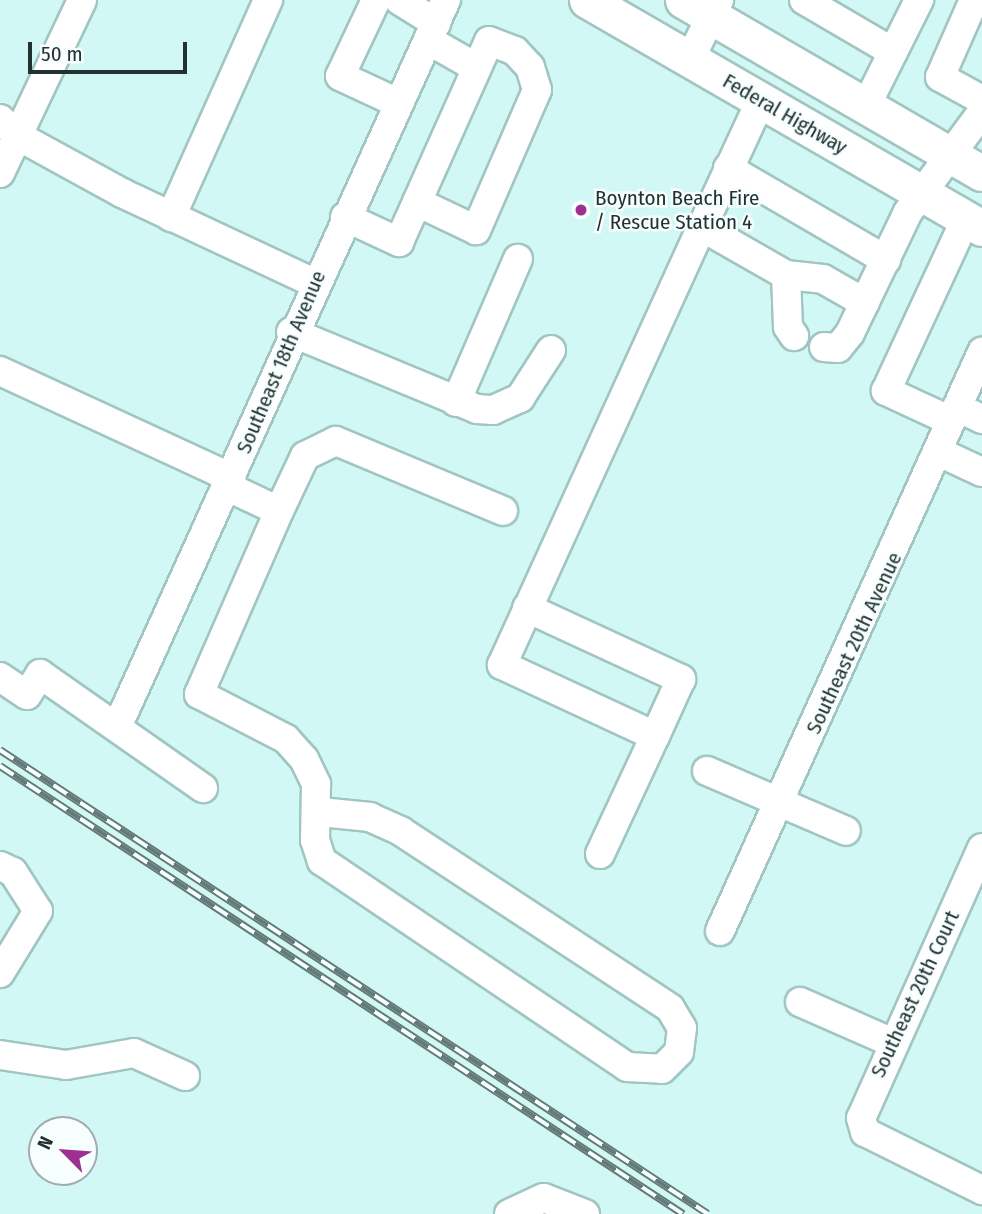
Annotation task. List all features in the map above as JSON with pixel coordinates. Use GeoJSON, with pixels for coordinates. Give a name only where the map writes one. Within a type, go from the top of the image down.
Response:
{"type":"FeatureCollection","features":[{"type":"Feature","properties":{"kind":"main road","name":"Federal Highway"},"geometry":{"type":"LineString","coordinates":[[587,0],[974,223]]}},
{"type":"Feature","properties":{"kind":"main road"},"geometry":{"type":"LineString","coordinates":[[704,5],[866,106],[967,164]]}},
{"type":"Feature","properties":{"kind":"street"},"geometry":{"type":"LineString","coordinates":[[0,173],[6,131],[82,0]]}},
{"type":"Feature","properties":{"kind":"street"},"geometry":{"type":"LineString","coordinates":[[171,216],[268,0]]}},
{"type":"Feature","properties":{"kind":"street"},"geometry":{"type":"LineString","coordinates":[[376,0],[340,76],[398,103]]}},
{"type":"Feature","properties":{"kind":"street"},"geometry":{"type":"LineString","coordinates":[[399,0],[436,21],[477,68]]}},
{"type":"Feature","properties":{"kind":"street"},"geometry":{"type":"LineString","coordinates":[[804,0],[893,52]]}},
{"type":"Feature","properties":{"kind":"street"},"geometry":{"type":"LineString","coordinates":[[866,106],[919,0]]}},
{"type":"Feature","properties":{"kind":"street"},"geometry":{"type":"LineString","coordinates":[[974,0],[940,76],[982,100]]}},
{"type":"Feature","properties":{"kind":"street"},"geometry":{"type":"LineString","coordinates":[[690,59],[704,5]]}},
{"type":"Feature","properties":{"kind":"street","name":"Southeast 18th Avenue"},"geometry":{"type":"LineString","coordinates":[[118,725],[230,483],[314,283],[436,21]]}},
{"type":"Feature","properties":{"kind":"street"},"geometry":{"type":"LineString","coordinates":[[345,217],[399,242],[416,202],[489,41],[530,67],[537,90],[528,116],[476,230],[416,202]]}},
{"type":"Feature","properties":{"kind":"street"},"geometry":{"type":"LineString","coordinates":[[655,736],[502,665],[761,100]]}},
{"type":"Feature","properties":{"kind":"street"},"geometry":{"type":"LineString","coordinates":[[824,348],[845,342],[923,193],[967,164],[982,111]]}},
{"type":"Feature","properties":{"kind":"street"},"geometry":{"type":"LineString","coordinates":[[6,131],[171,216],[314,283]]}},
{"type":"Feature","properties":{"kind":"street"},"geometry":{"type":"LineString","coordinates":[[728,168],[886,260]]}},
{"type":"Feature","properties":{"kind":"street"},"geometry":{"type":"LineString","coordinates":[[974,223],[886,391],[954,414],[982,419]]}},
{"type":"Feature","properties":{"kind":"street"},"geometry":{"type":"LineString","coordinates":[[702,227],[786,275],[823,279],[865,303]]}},
{"type":"Feature","properties":{"kind":"street"},"geometry":{"type":"LineString","coordinates":[[456,402],[518,259]]}},
{"type":"Feature","properties":{"kind":"street"},"geometry":{"type":"LineString","coordinates":[[786,275],[794,336]]}},
{"type":"Feature","properties":{"kind":"street"},"geometry":{"type":"LineString","coordinates":[[292,332],[456,402],[493,410],[508,405],[531,386],[551,350]]}},
{"type":"Feature","properties":{"kind":"street","name":"Southeast 20th Avenue"},"geometry":{"type":"LineString","coordinates":[[719,931],[781,803],[941,453],[954,414],[982,352]]}},
{"type":"Feature","properties":{"kind":"street"},"geometry":{"type":"LineString","coordinates":[[0,371],[230,483],[279,511]]}},
{"type":"Feature","properties":{"kind":"street"},"geometry":{"type":"LineString","coordinates":[[320,812],[370,817],[401,831],[670,1008],[682,1028],[679,1052],[662,1069],[627,1067],[322,861],[315,840],[320,812],[316,785],[286,738],[199,694],[305,456],[336,440],[503,511]]}},
{"type":"Feature","properties":{"kind":"street"},"geometry":{"type":"LineString","coordinates":[[941,453],[982,472]]}},
{"type":"Feature","properties":{"kind":"street"},"geometry":{"type":"LineString","coordinates":[[527,608],[681,679],[600,854]]}},
{"type":"Feature","properties":{"kind":"street"},"geometry":{"type":"LineString","coordinates":[[0,677],[27,695],[40,674],[118,725],[203,788]]}},
{"type":"Feature","properties":{"kind":"street"},"geometry":{"type":"LineString","coordinates":[[707,771],[846,831]]}},
{"type":"Feature","properties":{"kind":"street","name":"Southeast 20th Court"},"geometry":{"type":"LineString","coordinates":[[982,848],[866,1102],[865,1132],[982,1190]]}},
{"type":"Feature","properties":{"kind":"street"},"geometry":{"type":"LineString","coordinates":[[0,866],[13,872],[38,911],[0,973]]}},
{"type":"Feature","properties":{"kind":"street"},"geometry":{"type":"LineString","coordinates":[[800,1002],[893,1043]]}},
{"type":"Feature","properties":{"kind":"street"},"geometry":{"type":"LineString","coordinates":[[0,1055],[66,1065],[134,1053],[185,1076]]}},
{"type":"Feature","properties":{"kind":"street"},"geometry":{"type":"LineString","coordinates":[[509,1214],[544,1198],[585,1214]]}},
{"type":"Feature","properties":{"kind":"railway"},"geometry":{"type":"LineString","coordinates":[[0,750],[708,1214]]}},
{"type":"Feature","properties":{"kind":"railway"},"geometry":{"type":"LineString","coordinates":[[0,766],[683,1214]]}},
{"type":"Feature","properties":{"kind":"place","name":"Boynton Beach Fire / Rescue Station 4"},"geometry":{"type":"Point","coordinates":[581,210]}}]}
